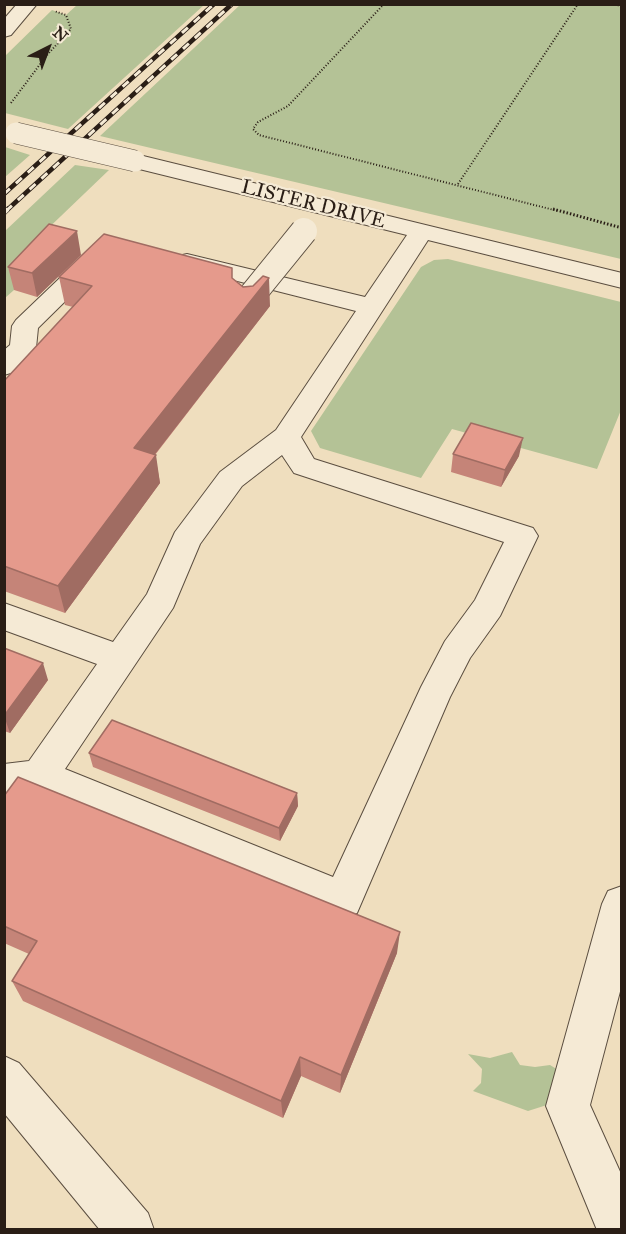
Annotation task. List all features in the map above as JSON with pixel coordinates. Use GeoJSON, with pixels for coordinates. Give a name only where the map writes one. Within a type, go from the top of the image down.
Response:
{"type":"FeatureCollection","features":[{"type":"Feature","properties":{"kind":"street"},"geometry":{"type":"LineString","coordinates":[[4,32],[27,5]]}},
{"type":"Feature","properties":{"kind":"street","name":"LISTER DRIVE"},"geometry":{"type":"LineString","coordinates":[[10,131],[621,280]]}},
{"type":"Feature","properties":{"kind":"street"},"geometry":{"type":"LineString","coordinates":[[248,300],[322,208]]}},
{"type":"Feature","properties":{"kind":"street"},"geometry":{"type":"LineString","coordinates":[[40,775],[161,599],[186,540],[231,479],[286,437],[422,232]]}},
{"type":"Feature","properties":{"kind":"street"},"geometry":{"type":"LineString","coordinates":[[4,366],[23,348],[25,326],[101,253],[117,249]]}},
{"type":"Feature","properties":{"kind":"street"},"geometry":{"type":"LineString","coordinates":[[160,254],[372,307]]}},
{"type":"Feature","properties":{"kind":"street"},"geometry":{"type":"LineString","coordinates":[[4,780],[40,775],[343,900],[433,697],[457,650],[488,606],[522,536],[304,466],[286,437]]}},
{"type":"Feature","properties":{"kind":"street"},"geometry":{"type":"LineString","coordinates":[[4,616],[120,659]]}},
{"type":"Feature","properties":{"kind":"street"},"geometry":{"type":"LineString","coordinates":[[621,904],[568,1106],[621,1230]]}},
{"type":"Feature","properties":{"kind":"street"},"geometry":{"type":"LineString","coordinates":[[4,1078],[131,1230]]}},
{"type":"Feature","properties":{"kind":"path"},"geometry":{"type":"LineString","coordinates":[[384,4],[288,106],[258,122],[253,129],[259,135],[458,184],[621,228]]}},
{"type":"Feature","properties":{"kind":"path"},"geometry":{"type":"LineString","coordinates":[[458,184],[578,4]]}},
{"type":"Feature","properties":{"kind":"path"},"geometry":{"type":"LineString","coordinates":[[612,4],[621,6]]}},
{"type":"Feature","properties":{"kind":"path"},"geometry":{"type":"LineString","coordinates":[[12,101],[47,55],[71,29],[70,20],[61,12],[27,5]]}},
{"type":"Feature","properties":{"kind":"green space"},"geometry":{"type":"Polygon","coordinates":[[[241,4],[621,5],[621,259],[100,136],[241,4]]]}},
{"type":"Feature","properties":{"kind":"green space"},"geometry":{"type":"Polygon","coordinates":[[[77,5],[204,5],[68,129],[5,113],[5,56],[52,10],[66,15],[77,5]]]}},
{"type":"Feature","properties":{"kind":"green space"},"geometry":{"type":"Polygon","coordinates":[[[5,147],[30,155],[4,177],[5,147]]]}},
{"type":"Feature","properties":{"kind":"green space"},"geometry":{"type":"Polygon","coordinates":[[[75,165],[109,170],[37,239],[14,290],[5,298],[5,231],[75,165]]]}},
{"type":"Feature","properties":{"kind":"green space"},"geometry":{"type":"Polygon","coordinates":[[[448,259],[621,302],[621,410],[597,469],[452,429],[421,478],[320,448],[311,431],[421,267],[434,260],[448,259]]]}},
{"type":"Feature","properties":{"kind":"green space"},"geometry":{"type":"Polygon","coordinates":[[[512,1052],[520,1065],[535,1067],[550,1065],[563,1073],[550,1104],[528,1111],[473,1091],[481,1083],[482,1069],[468,1054],[490,1058],[512,1052]]]}},
{"type":"Feature","properties":{"kind":"building"},"geometry":{"type":"Polygon","coordinates":[[[49,224],[77,231],[32,273],[8,267],[49,224]]]}},
{"type":"Feature","properties":{"kind":"building"},"geometry":{"type":"Polygon","coordinates":[[[104,234],[232,268],[232,278],[243,287],[253,286],[263,276],[269,278],[134,448],[156,455],[58,586],[4,566],[4,381],[92,286],[59,277],[104,234]]]}},
{"type":"Feature","properties":{"kind":"building"},"geometry":{"type":"Polygon","coordinates":[[[471,423],[523,438],[505,470],[453,454],[471,423]]]}},
{"type":"Feature","properties":{"kind":"building"},"geometry":{"type":"Polygon","coordinates":[[[4,648],[43,663],[4,716],[4,648]]]}},
{"type":"Feature","properties":{"kind":"building"},"geometry":{"type":"Polygon","coordinates":[[[112,720],[297,793],[279,828],[89,753],[112,720]]]}},
{"type":"Feature","properties":{"kind":"building"},"geometry":{"type":"Polygon","coordinates":[[[18,777],[400,932],[341,1075],[300,1057],[281,1101],[12,981],[37,941],[4,926],[4,796],[18,777]]]}},
{"type":"Feature","properties":{"kind":"railway"},"geometry":{"type":"LineString","coordinates":[[4,194],[214,4]]}},
{"type":"Feature","properties":{"kind":"railway"},"geometry":{"type":"LineString","coordinates":[[6,211],[232,4]]}}]}
